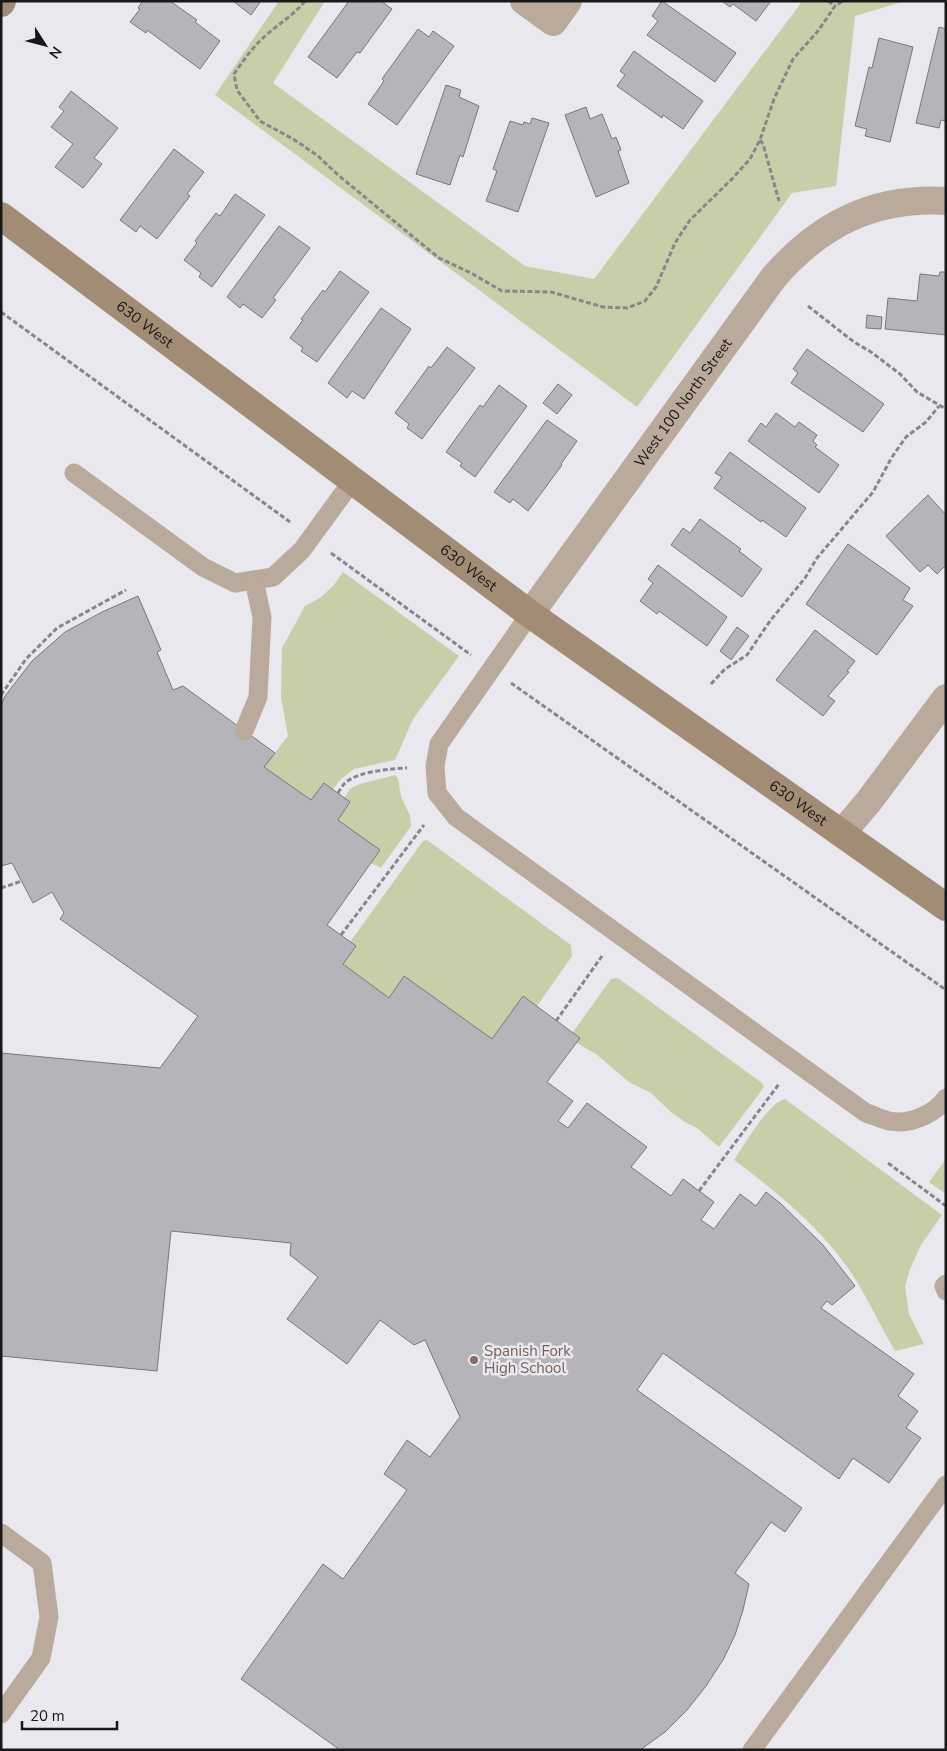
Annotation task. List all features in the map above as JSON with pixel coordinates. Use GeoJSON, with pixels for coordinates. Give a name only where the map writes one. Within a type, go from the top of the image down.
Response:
{"type":"FeatureCollection","features":[{"type":"Feature","properties":{"kind":"street"},"geometry":{"type":"LineString","coordinates":[[524,1],[560,11]]}},
{"type":"Feature","properties":{"kind":"street","name":"West 100 North Street"},"geometry":{"type":"LineString","coordinates":[[530,614],[774,277],[791,258],[811,240],[832,226],[857,214],[906,202],[946,201]]}},
{"type":"Feature","properties":{"kind":"street","name":"630 West"},"geometry":{"type":"LineString","coordinates":[[1,216],[530,614],[946,906]]}},
{"type":"Feature","properties":{"kind":"street"},"geometry":{"type":"LineString","coordinates":[[842,833],[869,801],[946,698]]}},
{"type":"Feature","properties":{"kind":"lane"},"geometry":{"type":"LineString","coordinates":[[74,473],[203,566],[236,583],[273,578],[302,550],[353,480]]}},
{"type":"Feature","properties":{"kind":"lane"},"geometry":{"type":"LineString","coordinates":[[244,731],[258,697],[262,617],[254,580]]}},
{"type":"Feature","properties":{"kind":"lane"},"geometry":{"type":"LineString","coordinates":[[530,614],[438,744],[435,766],[437,793],[456,817],[866,1113],[890,1121],[920,1119],[942,1104],[946,1098]]}},
{"type":"Feature","properties":{"kind":"lane"},"geometry":{"type":"LineString","coordinates":[[946,1284],[944,1286],[946,1291]]}},
{"type":"Feature","properties":{"kind":"lane"},"geometry":{"type":"LineString","coordinates":[[752,1750],[946,1485]]}},
{"type":"Feature","properties":{"kind":"lane"},"geometry":{"type":"LineString","coordinates":[[1,1533],[42,1563],[49,1618],[41,1658],[1,1714]]}},
{"type":"Feature","properties":{"kind":"path"},"geometry":{"type":"LineString","coordinates":[[305,1],[295,14],[265,36],[249,52],[234,74],[237,90],[260,121],[318,156],[338,175],[439,258],[471,273],[502,291],[551,292],[602,307],[627,308],[645,301],[656,287],[675,243],[690,220],[750,159],[760,140],[774,99],[794,59],[818,31],[835,6],[843,1]]}},
{"type":"Feature","properties":{"kind":"path"},"geometry":{"type":"LineString","coordinates":[[828,1],[835,6]]}},
{"type":"Feature","properties":{"kind":"path"},"geometry":{"type":"LineString","coordinates":[[760,140],[763,144],[779,201]]}},
{"type":"Feature","properties":{"kind":"path"},"geometry":{"type":"LineString","coordinates":[[808,306],[854,342],[871,352],[917,392],[946,409]]}},
{"type":"Feature","properties":{"kind":"path"},"geometry":{"type":"LineString","coordinates":[[1,312],[286,520]]}},
{"type":"Feature","properties":{"kind":"path"},"geometry":{"type":"LineString","coordinates":[[712,684],[725,669],[747,655],[770,621],[805,578],[817,558],[873,492],[892,457],[906,437],[926,422],[939,406]]}},
{"type":"Feature","properties":{"kind":"path"},"geometry":{"type":"LineString","coordinates":[[340,559],[475,658]]}},
{"type":"Feature","properties":{"kind":"path"},"geometry":{"type":"LineString","coordinates":[[1,695],[26,659],[57,628],[126,590]]}},
{"type":"Feature","properties":{"kind":"path"},"geometry":{"type":"LineString","coordinates":[[514,686],[946,990]]}},
{"type":"Feature","properties":{"kind":"path"},"geometry":{"type":"LineString","coordinates":[[338,793],[345,783],[356,776],[384,770],[407,768]]}},
{"type":"Feature","properties":{"kind":"path"},"geometry":{"type":"LineString","coordinates":[[341,935],[424,825]]}},
{"type":"Feature","properties":{"kind":"path"},"geometry":{"type":"LineString","coordinates":[[1,888],[22,881]]}},
{"type":"Feature","properties":{"kind":"path"},"geometry":{"type":"LineString","coordinates":[[556,1021],[602,956]]}},
{"type":"Feature","properties":{"kind":"path"},"geometry":{"type":"LineString","coordinates":[[699,1191],[779,1084]]}},
{"type":"Feature","properties":{"kind":"path"},"geometry":{"type":"LineString","coordinates":[[888,1163],[946,1206]]}},
{"type":"Feature","properties":{"kind":"green space"},"geometry":{"type":"Polygon","coordinates":[[[279,1],[325,1],[273,83],[525,266],[594,279],[801,3],[799,1],[905,1],[855,16],[836,186],[792,193],[637,407],[215,95],[279,1]]]}},
{"type":"Feature","properties":{"kind":"green space"},"geometry":{"type":"Polygon","coordinates":[[[343,572],[459,656],[413,719],[395,760],[354,769],[341,779],[333,789],[324,783],[311,800],[264,767],[288,736],[281,697],[282,648],[305,606],[320,598],[334,585],[343,572]]]}},
{"type":"Feature","properties":{"kind":"green space"},"geometry":{"type":"Polygon","coordinates":[[[395,775],[398,778],[401,796],[410,816],[411,826],[381,868],[371,863],[379,850],[338,820],[350,802],[344,798],[351,788],[395,775]]]}},
{"type":"Feature","properties":{"kind":"green space"},"geometry":{"type":"Polygon","coordinates":[[[427,840],[571,945],[572,956],[537,1006],[523,996],[492,1039],[404,976],[389,998],[343,964],[355,946],[350,942],[423,841],[427,840]]]}},
{"type":"Feature","properties":{"kind":"green space"},"geometry":{"type":"Polygon","coordinates":[[[618,978],[762,1083],[764,1087],[719,1147],[697,1128],[671,1112],[651,1093],[629,1082],[596,1054],[577,1043],[580,1038],[573,1032],[611,979],[618,978]]]}},
{"type":"Feature","properties":{"kind":"green space"},"geometry":{"type":"Polygon","coordinates":[[[785,1099],[942,1215],[921,1245],[910,1269],[905,1286],[909,1314],[924,1344],[895,1351],[858,1283],[827,1241],[782,1198],[734,1160],[764,1116],[785,1099]]]}},
{"type":"Feature","properties":{"kind":"green space"},"geometry":{"type":"Polygon","coordinates":[[[946,1159],[946,1194],[929,1182],[946,1159]]]}},
{"type":"Feature","properties":{"kind":"building"},"geometry":{"type":"Polygon","coordinates":[[[140,1],[170,1],[197,20],[195,22],[220,41],[200,69],[147,30],[146,33],[130,22],[140,9],[138,8],[142,2],[140,1]]]}},
{"type":"Feature","properties":{"kind":"building"},"geometry":{"type":"Polygon","coordinates":[[[233,1],[261,1],[251,15],[233,1]]]}},
{"type":"Feature","properties":{"kind":"building"},"geometry":{"type":"Polygon","coordinates":[[[349,1],[381,1],[392,9],[360,53],[357,52],[337,78],[308,57],[349,1]]]}},
{"type":"Feature","properties":{"kind":"building"},"geometry":{"type":"Polygon","coordinates":[[[662,1],[736,53],[715,82],[647,35],[658,21],[652,16],[662,1]]]}},
{"type":"Feature","properties":{"kind":"building"},"geometry":{"type":"Polygon","coordinates":[[[722,1],[771,1],[756,21],[733,4],[730,7],[722,1]]]}},
{"type":"Feature","properties":{"kind":"building"},"geometry":{"type":"Polygon","coordinates":[[[939,27],[946,29],[946,121],[941,120],[939,128],[916,123],[939,27]]]}},
{"type":"Feature","properties":{"kind":"building"},"geometry":{"type":"Polygon","coordinates":[[[418,29],[429,37],[433,31],[454,46],[397,125],[368,104],[384,81],[382,79],[418,29]]]}},
{"type":"Feature","properties":{"kind":"building"},"geometry":{"type":"Polygon","coordinates":[[[879,38],[913,47],[890,142],[865,136],[867,129],[855,126],[869,67],[872,68],[879,38]]]}},
{"type":"Feature","properties":{"kind":"building"},"geometry":{"type":"Polygon","coordinates":[[[634,51],[703,101],[683,129],[663,115],[662,118],[617,86],[625,75],[620,71],[634,51]]]}},
{"type":"Feature","properties":{"kind":"building"},"geometry":{"type":"Polygon","coordinates":[[[446,85],[461,90],[459,97],[479,106],[463,157],[460,155],[450,185],[416,174],[446,85]]]}},
{"type":"Feature","properties":{"kind":"building"},"geometry":{"type":"Polygon","coordinates":[[[71,91],[118,128],[94,158],[102,164],[83,188],[55,167],[73,144],[51,127],[64,111],[59,107],[71,91]]]}},
{"type":"Feature","properties":{"kind":"building"},"geometry":{"type":"Polygon","coordinates":[[[586,107],[590,119],[602,114],[612,139],[616,137],[621,150],[618,151],[629,183],[596,197],[565,115],[586,107]]]}},
{"type":"Feature","properties":{"kind":"building"},"geometry":{"type":"Polygon","coordinates":[[[532,118],[549,123],[518,212],[486,201],[497,171],[493,169],[510,121],[523,125],[524,122],[530,124],[532,118]]]}},
{"type":"Feature","properties":{"kind":"building"},"geometry":{"type":"Polygon","coordinates":[[[174,149],[204,172],[187,194],[190,196],[157,239],[140,226],[136,232],[120,220],[174,149]]]}},
{"type":"Feature","properties":{"kind":"building"},"geometry":{"type":"Polygon","coordinates":[[[235,194],[265,215],[212,287],[199,277],[201,273],[184,260],[197,243],[195,241],[216,213],[220,216],[235,194]]]}},
{"type":"Feature","properties":{"kind":"building"},"geometry":{"type":"Polygon","coordinates":[[[279,226],[310,248],[273,298],[276,300],[262,318],[243,304],[240,308],[227,297],[279,226]]]}},
{"type":"Feature","properties":{"kind":"building"},"geometry":{"type":"Polygon","coordinates":[[[340,271],[369,292],[317,362],[301,351],[303,348],[290,338],[303,320],[301,319],[323,290],[325,292],[340,271]]]}},
{"type":"Feature","properties":{"kind":"building"},"geometry":{"type":"Polygon","coordinates":[[[940,272],[946,272],[946,335],[885,329],[888,298],[917,301],[920,274],[939,276],[940,272]]]}},
{"type":"Feature","properties":{"kind":"building"},"geometry":{"type":"Polygon","coordinates":[[[381,308],[411,329],[364,399],[352,391],[347,398],[328,383],[381,308]]]}},
{"type":"Feature","properties":{"kind":"building"},"geometry":{"type":"Polygon","coordinates":[[[867,315],[882,317],[881,329],[866,328],[867,315]]]}},
{"type":"Feature","properties":{"kind":"building"},"geometry":{"type":"Polygon","coordinates":[[[447,347],[475,368],[422,439],[407,428],[409,424],[395,413],[429,366],[431,368],[447,347]]]}},
{"type":"Feature","properties":{"kind":"building"},"geometry":{"type":"Polygon","coordinates":[[[807,349],[884,404],[863,432],[791,383],[798,373],[793,369],[807,349]]]}},
{"type":"Feature","properties":{"kind":"building"},"geometry":{"type":"Polygon","coordinates":[[[558,384],[572,395],[557,414],[543,403],[558,384]]]}},
{"type":"Feature","properties":{"kind":"building"},"geometry":{"type":"Polygon","coordinates":[[[499,385],[527,406],[475,477],[460,466],[462,463],[446,452],[480,405],[483,407],[499,385]]]}},
{"type":"Feature","properties":{"kind":"building"},"geometry":{"type":"Polygon","coordinates":[[[776,413],[795,427],[799,422],[817,435],[813,441],[817,445],[815,447],[839,465],[819,493],[748,441],[761,423],[766,427],[776,413]]]}},
{"type":"Feature","properties":{"kind":"building"},"geometry":{"type":"Polygon","coordinates":[[[547,420],[577,441],[528,511],[513,499],[510,503],[494,492],[547,420]]]}},
{"type":"Feature","properties":{"kind":"building"},"geometry":{"type":"Polygon","coordinates":[[[730,452],[806,508],[786,537],[762,520],[761,522],[714,488],[722,477],[715,473],[730,452]]]}},
{"type":"Feature","properties":{"kind":"building"},"geometry":{"type":"Polygon","coordinates":[[[928,495],[946,515],[946,565],[937,574],[928,565],[920,572],[886,536],[928,495]]]}},
{"type":"Feature","properties":{"kind":"building"},"geometry":{"type":"Polygon","coordinates":[[[700,519],[741,549],[739,551],[762,569],[742,597],[671,545],[683,528],[690,533],[700,519]]]}},
{"type":"Feature","properties":{"kind":"building"},"geometry":{"type":"Polygon","coordinates":[[[848,544],[910,588],[903,600],[913,606],[877,655],[806,604],[848,544]]]}},
{"type":"Feature","properties":{"kind":"building"},"geometry":{"type":"Polygon","coordinates":[[[658,565],[727,617],[707,646],[659,611],[657,614],[640,601],[653,583],[648,579],[658,565]]]}},
{"type":"Feature","properties":{"kind":"building","name":"Spanish Fork High School"},"geometry":{"type":"Polygon","coordinates":[[[138,596],[161,650],[157,652],[173,690],[183,686],[275,753],[264,767],[311,800],[324,783],[350,802],[338,820],[380,850],[327,925],[356,946],[343,964],[389,998],[404,976],[492,1039],[523,996],[580,1038],[547,1082],[573,1101],[558,1121],[568,1128],[587,1103],[647,1147],[631,1167],[671,1196],[683,1179],[714,1202],[701,1220],[714,1229],[740,1194],[756,1206],[766,1192],[823,1245],[855,1286],[832,1305],[827,1301],[821,1308],[914,1374],[898,1396],[918,1411],[906,1428],[921,1438],[889,1483],[853,1458],[839,1479],[663,1353],[637,1390],[802,1508],[785,1532],[771,1522],[735,1573],[749,1584],[735,1635],[723,1660],[687,1710],[665,1732],[640,1750],[340,1750],[241,1679],[323,1564],[343,1579],[407,1490],[384,1474],[407,1440],[430,1457],[460,1417],[425,1340],[414,1345],[380,1320],[347,1364],[287,1319],[318,1277],[290,1255],[291,1243],[171,1231],[157,1371],[1,1356],[1,1053],[160,1068],[198,1016],[60,919],[64,913],[52,892],[33,903],[12,863],[1,866],[1,705],[5,696],[32,661],[65,632],[102,612],[138,596]]]}},
{"type":"Feature","properties":{"kind":"building"},"geometry":{"type":"Polygon","coordinates":[[[737,627],[749,636],[731,660],[720,651],[737,627]]]}},
{"type":"Feature","properties":{"kind":"building"},"geometry":{"type":"Polygon","coordinates":[[[815,630],[855,661],[847,671],[849,672],[828,696],[835,701],[823,716],[776,680],[815,630]]]}},
{"type":"Feature","properties":{"kind":"place","name":"Spanish Fork High School"},"geometry":{"type":"Point","coordinates":[474,1360]}}]}
